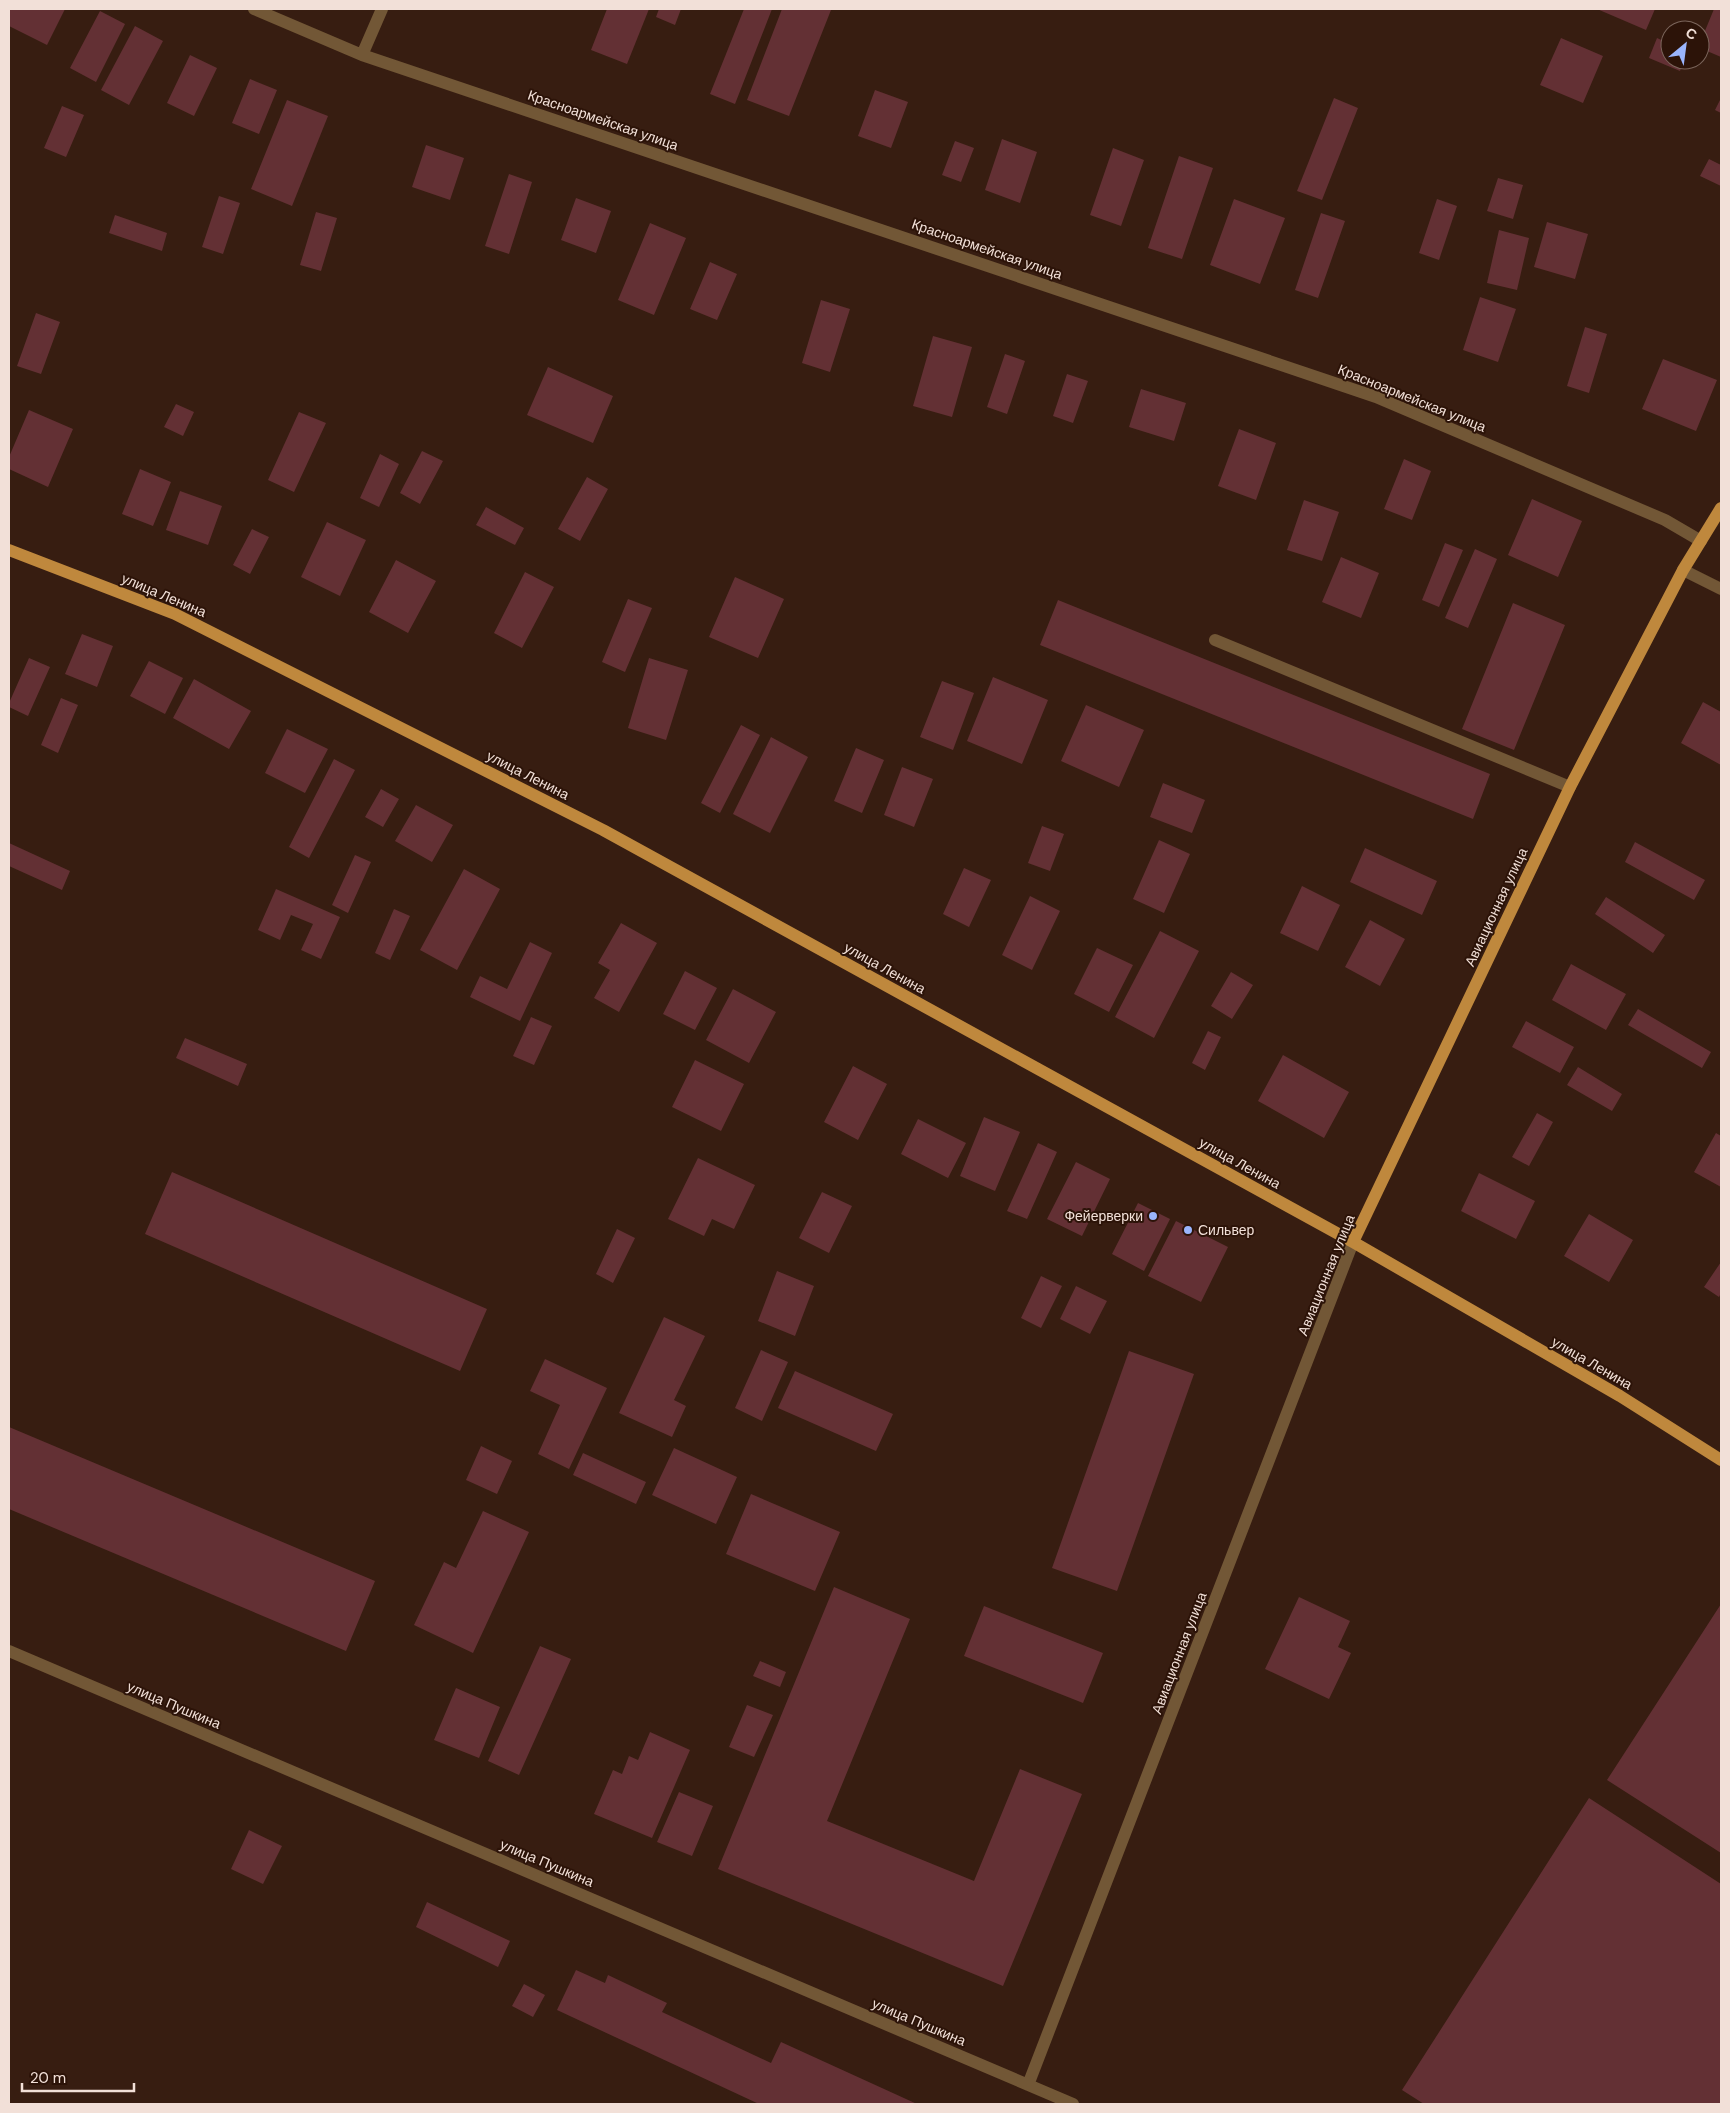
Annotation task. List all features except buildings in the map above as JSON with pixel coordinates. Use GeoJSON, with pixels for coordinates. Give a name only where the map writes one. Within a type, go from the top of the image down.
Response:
{"type":"FeatureCollection","features":[{"type":"Feature","properties":{"kind":"main road","name":"Авиационная улица"},"geometry":{"type":"LineString","coordinates":[[1353,1242],[1570,787],[1683,570],[1721,508]]}},
{"type":"Feature","properties":{"kind":"main road","name":"улица Ленина"},"geometry":{"type":"LineString","coordinates":[[9,550],[174,614],[603,830],[1353,1242],[1620,1396],[1721,1460]]}},
{"type":"Feature","properties":{"kind":"street","name":"Красноармейская улица"},"geometry":{"type":"LineString","coordinates":[[254,9],[362,55],[1376,396],[1665,520],[1701,541]]}},
{"type":"Feature","properties":{"kind":"street"},"geometry":{"type":"LineString","coordinates":[[362,55],[382,9]]}},
{"type":"Feature","properties":{"kind":"street"},"geometry":{"type":"LineString","coordinates":[[1683,570],[1721,589]]}},
{"type":"Feature","properties":{"kind":"street"},"geometry":{"type":"LineString","coordinates":[[1215,640],[1570,787]]}},
{"type":"Feature","properties":{"kind":"street","name":"Авиационная улица"},"geometry":{"type":"LineString","coordinates":[[1028,2085],[1353,1242]]}},
{"type":"Feature","properties":{"kind":"street","name":"улица Пушкина"},"geometry":{"type":"LineString","coordinates":[[9,1650],[1073,2104]]}},
{"type":"Feature","properties":{"kind":"place","name":"Фейерверки"},"geometry":{"type":"Point","coordinates":[1153,1216]}},
{"type":"Feature","properties":{"kind":"place","name":"Сильвер"},"geometry":{"type":"Point","coordinates":[1188,1230]}}]}
